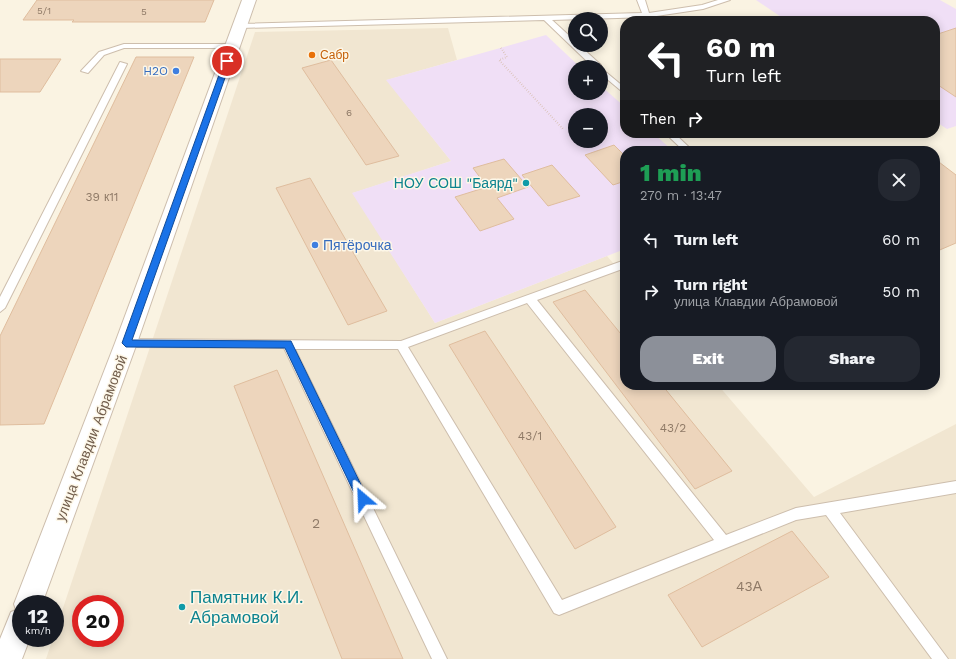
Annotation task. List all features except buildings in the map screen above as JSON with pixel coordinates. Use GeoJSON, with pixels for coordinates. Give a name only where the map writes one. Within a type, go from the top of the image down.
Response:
{"type":"FeatureCollection","features":[{"type":"Feature","properties":{"kind":"street","name":"улица Клавдии Абрамовой"},"geometry":{"type":"LineString","coordinates":[[31,595],[126,343],[249,0]]}},
{"type":"Feature","properties":{"kind":"street"},"geometry":{"type":"LineString","coordinates":[[7,659],[12,646]]}},
{"type":"Feature","properties":{"kind":"lane"},"geometry":{"type":"LineString","coordinates":[[641,0],[646,15]]}},
{"type":"Feature","properties":{"kind":"lane"},"geometry":{"type":"LineString","coordinates":[[240,26],[646,15],[703,7],[726,0]]}},
{"type":"Feature","properties":{"kind":"lane"},"geometry":{"type":"LineString","coordinates":[[546,18],[591,60]]}},
{"type":"Feature","properties":{"kind":"lane"},"geometry":{"type":"LineString","coordinates":[[85,71],[96,56],[108,50],[124,46],[233,46]]}},
{"type":"Feature","properties":{"kind":"lane"},"geometry":{"type":"LineString","coordinates":[[0,308],[124,64]]}},
{"type":"Feature","properties":{"kind":"lane"},"geometry":{"type":"LineString","coordinates":[[608,76],[620,87]]}},
{"type":"Feature","properties":{"kind":"lane"},"geometry":{"type":"LineString","coordinates":[[675,138],[683,146]]}},
{"type":"Feature","properties":{"kind":"lane"},"geometry":{"type":"LineString","coordinates":[[126,343],[401,345],[620,266]]}},
{"type":"Feature","properties":{"kind":"lane"},"geometry":{"type":"LineString","coordinates":[[529,298],[724,543]]}},
{"type":"Feature","properties":{"kind":"lane"},"geometry":{"type":"LineString","coordinates":[[288,344],[438,658]]}},
{"type":"Feature","properties":{"kind":"lane"},"geometry":{"type":"LineString","coordinates":[[401,345],[558,608],[796,514],[956,487]]}},
{"type":"Feature","properties":{"kind":"lane"},"geometry":{"type":"LineString","coordinates":[[829,508],[942,659]]}},
{"type":"Feature","properties":{"kind":"path"},"geometry":{"type":"LineString","coordinates":[[501,48],[507,57],[499,60],[563,129]]}},
{"type":"Feature","properties":{"kind":"shaded area"},"geometry":{"type":"Polygon","coordinates":[[[756,0],[940,0],[956,9],[956,126],[947,129],[940,124],[940,16],[780,16],[756,0]]]}},
{"type":"Feature","properties":{"kind":"shaded area"},"geometry":{"type":"Polygon","coordinates":[[[448,28],[457,60],[387,80],[451,161],[353,193],[435,323],[607,256],[620,271],[620,390],[722,390],[814,497],[956,424],[956,659],[46,659],[50,647],[64,647],[64,605],[255,32],[448,28]]]}},
{"type":"Feature","properties":{"kind":"shaded area"},"geometry":{"type":"Polygon","coordinates":[[[546,35],[573,60],[568,60],[568,100],[608,100],[608,92],[620,103],[620,138],[659,138],[667,146],[620,146],[620,251],[435,323],[352,193],[451,161],[386,80],[546,35]]]}},
{"type":"Feature","properties":{"kind":"place","name":"Сабр"},"geometry":{"type":"Point","coordinates":[312,55]}},
{"type":"Feature","properties":{"kind":"place","name":"H2O"},"geometry":{"type":"Point","coordinates":[176,71]}},
{"type":"Feature","properties":{"kind":"place","name":"НОУ СОШ \"Баярд\""},"geometry":{"type":"Point","coordinates":[526,183]}},
{"type":"Feature","properties":{"kind":"place","name":"Пятёрочка"},"geometry":{"type":"Point","coordinates":[315,245]}},
{"type":"Feature","properties":{"kind":"place","name":"Памятник К.И. Абрамовой"},"geometry":{"type":"Point","coordinates":[182,607]}},
{"type":"Feature","properties":{"kind":"route"},"geometry":{"type":"LineString","coordinates":[[227,61],[126,343],[288,344],[363,499]]}}]}
